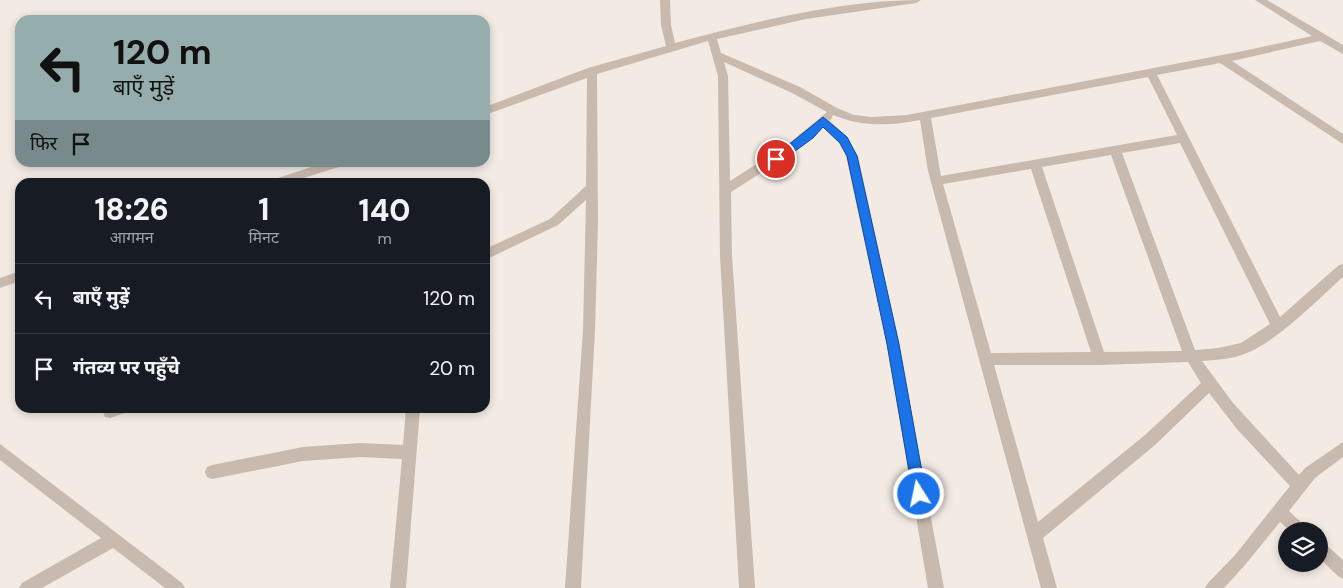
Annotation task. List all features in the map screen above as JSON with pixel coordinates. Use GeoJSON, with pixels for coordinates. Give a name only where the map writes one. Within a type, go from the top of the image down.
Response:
{"type":"FeatureCollection","features":[{"type":"Feature","properties":{"kind":"street"},"geometry":{"type":"LineString","coordinates":[[665,0],[666,26],[672,48]]}},
{"type":"Feature","properties":{"kind":"street"},"geometry":{"type":"LineString","coordinates":[[490,109],[592,71],[672,48],[793,19],[916,0]]}},
{"type":"Feature","properties":{"kind":"street"},"geometry":{"type":"LineString","coordinates":[[1260,0],[1343,50]]}},
{"type":"Feature","properties":{"kind":"street"},"geometry":{"type":"LineString","coordinates":[[725,190],[790,150],[828,116],[872,122],[925,116],[1222,59],[1323,37]]}},
{"type":"Feature","properties":{"kind":"street"},"geometry":{"type":"LineString","coordinates":[[712,38],[723,76],[726,256],[747,588]]}},
{"type":"Feature","properties":{"kind":"street"},"geometry":{"type":"LineString","coordinates":[[716,55],[796,90],[828,116],[852,156],[893,344],[936,588]]}},
{"type":"Feature","properties":{"kind":"street"},"geometry":{"type":"LineString","coordinates":[[1222,59],[1343,140]]}},
{"type":"Feature","properties":{"kind":"street"},"geometry":{"type":"LineString","coordinates":[[573,588],[589,330],[592,71]]}},
{"type":"Feature","properties":{"kind":"street"},"geometry":{"type":"LineString","coordinates":[[1151,73],[1278,326]]}},
{"type":"Feature","properties":{"kind":"street"},"geometry":{"type":"LineString","coordinates":[[925,116],[937,181],[1049,588]]}},
{"type":"Feature","properties":{"kind":"street"},"geometry":{"type":"LineString","coordinates":[[937,181],[1184,138]]}},
{"type":"Feature","properties":{"kind":"street"},"geometry":{"type":"LineString","coordinates":[[1115,150],[1191,356],[1208,385],[1300,486]]}},
{"type":"Feature","properties":{"kind":"street"},"geometry":{"type":"LineString","coordinates":[[1034,164],[1100,359]]}},
{"type":"Feature","properties":{"kind":"street"},"geometry":{"type":"LineString","coordinates":[[292,178],[326,167]]}},
{"type":"Feature","properties":{"kind":"street"},"geometry":{"type":"LineString","coordinates":[[490,254],[554,222],[592,188]]}},
{"type":"Feature","properties":{"kind":"street"},"geometry":{"type":"LineString","coordinates":[[985,359],[1100,359],[1191,356],[1218,354],[1244,348],[1278,326],[1343,269]]}},
{"type":"Feature","properties":{"kind":"street"},"geometry":{"type":"LineString","coordinates":[[0,283],[15,278]]}},
{"type":"Feature","properties":{"kind":"street"},"geometry":{"type":"LineString","coordinates":[[1034,535],[1150,440],[1208,385]]}},
{"type":"Feature","properties":{"kind":"street"},"geometry":{"type":"LineString","coordinates":[[398,588],[413,413]]}},
{"type":"Feature","properties":{"kind":"street"},"geometry":{"type":"LineString","coordinates":[[1213,588],[1240,560],[1310,473],[1343,449]]}},
{"type":"Feature","properties":{"kind":"street"},"geometry":{"type":"LineString","coordinates":[[0,450],[177,588]]}},
{"type":"Feature","properties":{"kind":"street"},"geometry":{"type":"LineString","coordinates":[[212,472],[303,454],[360,450],[410,452]]}},
{"type":"Feature","properties":{"kind":"street"},"geometry":{"type":"LineString","coordinates":[[1280,512],[1291,522]]}},
{"type":"Feature","properties":{"kind":"street"},"geometry":{"type":"LineString","coordinates":[[27,588],[114,539]]}},
{"type":"Feature","properties":{"kind":"street"},"geometry":{"type":"LineString","coordinates":[[1328,557],[1343,571]]}},
{"type":"Feature","properties":{"kind":"route"},"geometry":{"type":"LineString","coordinates":[[776,159],[809,135],[823,121],[843,140],[852,156],[893,344],[919,494]]}}]}
